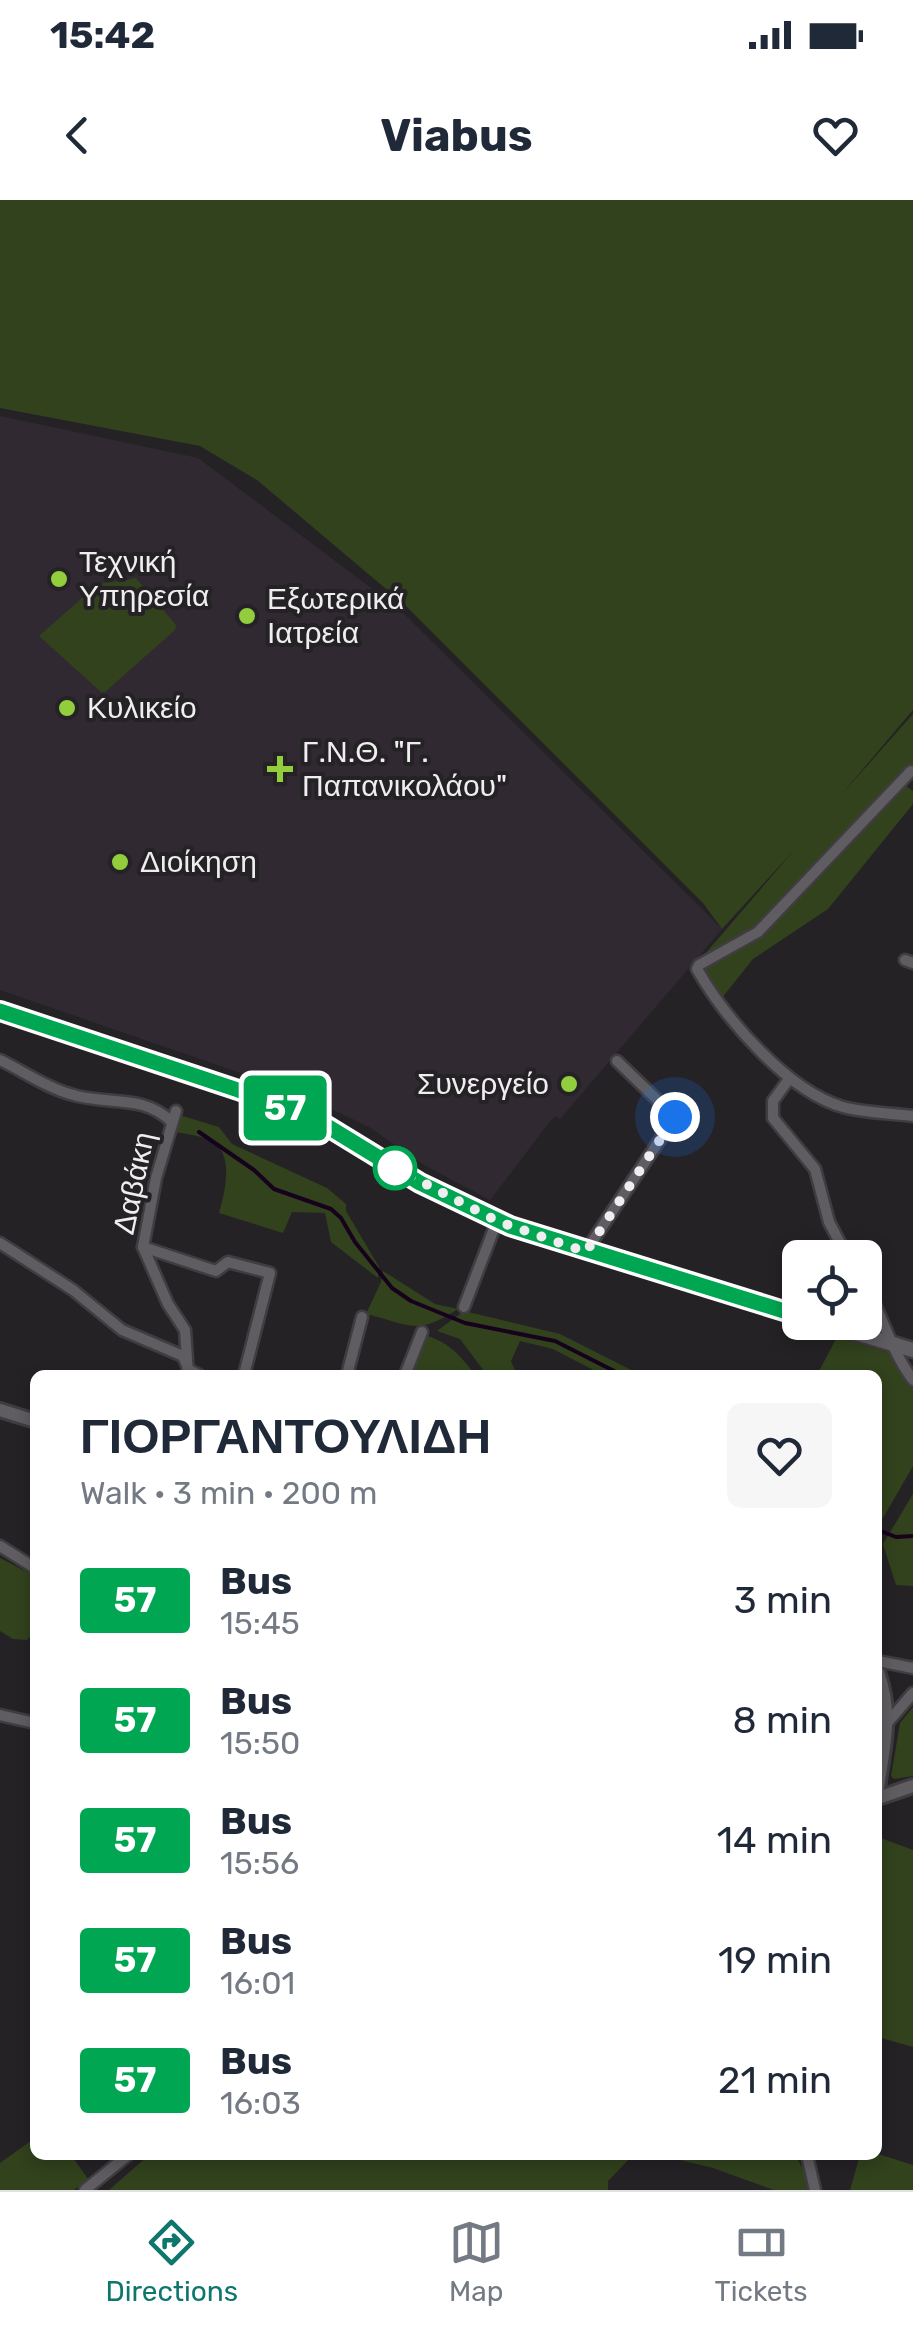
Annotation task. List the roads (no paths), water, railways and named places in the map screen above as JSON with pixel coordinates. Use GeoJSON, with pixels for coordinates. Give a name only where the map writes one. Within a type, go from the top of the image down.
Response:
{"type":"FeatureCollection","features":[{"type":"Feature","properties":{"kind":"main road"},"geometry":{"type":"LineString","coordinates":[[0,1011],[317,1120],[420,1183],[497,1221],[782,1311]]}},
{"type":"Feature","properties":{"kind":"main road"},"geometry":{"type":"LineString","coordinates":[[878,1340],[913,1350]]}},
{"type":"Feature","properties":{"kind":"street"},"geometry":{"type":"LineString","coordinates":[[911,771],[758,932],[698,967],[730,1016],[789,1079],[842,1107],[913,1116]]}},
{"type":"Feature","properties":{"kind":"street","name":"Δαβάκη"},"geometry":{"type":"LineString","coordinates":[[0,1060],[66,1093],[97,1102],[115,1099],[136,1103],[174,1116],[152,1193],[143,1247],[184,1330],[191,1370]]}},
{"type":"Feature","properties":{"kind":"street"},"geometry":{"type":"LineString","coordinates":[[586,1252],[675,1117],[617,1061]]}},
{"type":"Feature","properties":{"kind":"street"},"geometry":{"type":"LineString","coordinates":[[789,1079],[773,1101],[773,1118],[815,1170],[829,1222],[838,1240]]}},
{"type":"Feature","properties":{"kind":"street"},"geometry":{"type":"LineString","coordinates":[[464,1307],[497,1221]]}},
{"type":"Feature","properties":{"kind":"street"},"geometry":{"type":"LineString","coordinates":[[0,1244],[73,1290],[122,1330],[183,1356],[190,1370]]}},
{"type":"Feature","properties":{"kind":"street"},"geometry":{"type":"LineString","coordinates":[[143,1247],[216,1271],[228,1262],[270,1273],[245,1370]]}},
{"type":"Feature","properties":{"kind":"street"},"geometry":{"type":"LineString","coordinates":[[882,1315],[891,1344],[913,1380]]}},
{"type":"Feature","properties":{"kind":"street"},"geometry":{"type":"LineString","coordinates":[[348,1370],[362,1317]]}},
{"type":"Feature","properties":{"kind":"street"},"geometry":{"type":"LineString","coordinates":[[407,1370],[422,1332]]}},
{"type":"Feature","properties":{"kind":"street"},"geometry":{"type":"LineString","coordinates":[[0,1410],[30,1419]]}},
{"type":"Feature","properties":{"kind":"street"},"geometry":{"type":"LineString","coordinates":[[0,1546],[30,1565]]}},
{"type":"Feature","properties":{"kind":"street"},"geometry":{"type":"LineString","coordinates":[[882,1662],[913,1668]]}},
{"type":"Feature","properties":{"kind":"street"},"geometry":{"type":"LineString","coordinates":[[882,1684],[888,1702],[888,1722]]}},
{"type":"Feature","properties":{"kind":"street"},"geometry":{"type":"LineString","coordinates":[[882,1736],[888,1722],[913,1693]]}},
{"type":"Feature","properties":{"kind":"street"},"geometry":{"type":"LineString","coordinates":[[0,1714],[30,1722]]}},
{"type":"Feature","properties":{"kind":"street"},"geometry":{"type":"LineString","coordinates":[[882,1797],[913,1786]]}},
{"type":"Feature","properties":{"kind":"street"},"geometry":{"type":"LineString","coordinates":[[85,2190],[122,2160]]}},
{"type":"Feature","properties":{"kind":"street"},"geometry":{"type":"LineString","coordinates":[[808,2160],[815,2190]]}},
{"type":"Feature","properties":{"kind":"waterway"},"geometry":{"type":"LineString","coordinates":[[199,1132],[254,1170],[274,1189],[331,1209],[392,1288],[411,1301],[465,1323],[555,1341],[612,1370]]}},
{"type":"Feature","properties":{"kind":"waterway"},"geometry":{"type":"LineString","coordinates":[[882,1532],[896,1537],[913,1536]]}},
{"type":"Feature","properties":{"kind":"place","name":"Τεχνική Υπηρεσία"},"geometry":{"type":"Point","coordinates":[59,579]}},
{"type":"Feature","properties":{"kind":"place","name":"Εξωτερικά Ιατρεία"},"geometry":{"type":"Point","coordinates":[247,616]}},
{"type":"Feature","properties":{"kind":"place","name":"Κυλικείο"},"geometry":{"type":"Point","coordinates":[67,708]}},
{"type":"Feature","properties":{"kind":"place","name":"Γ.Ν.Θ. \"Γ. Παπανικολάου\""},"geometry":{"type":"Point","coordinates":[280,769]}},
{"type":"Feature","properties":{"kind":"place","name":"Διοίκηση"},"geometry":{"type":"Point","coordinates":[120,862]}},
{"type":"Feature","properties":{"kind":"place","name":"Συνεργείο"},"geometry":{"type":"Point","coordinates":[569,1084]}}]}
